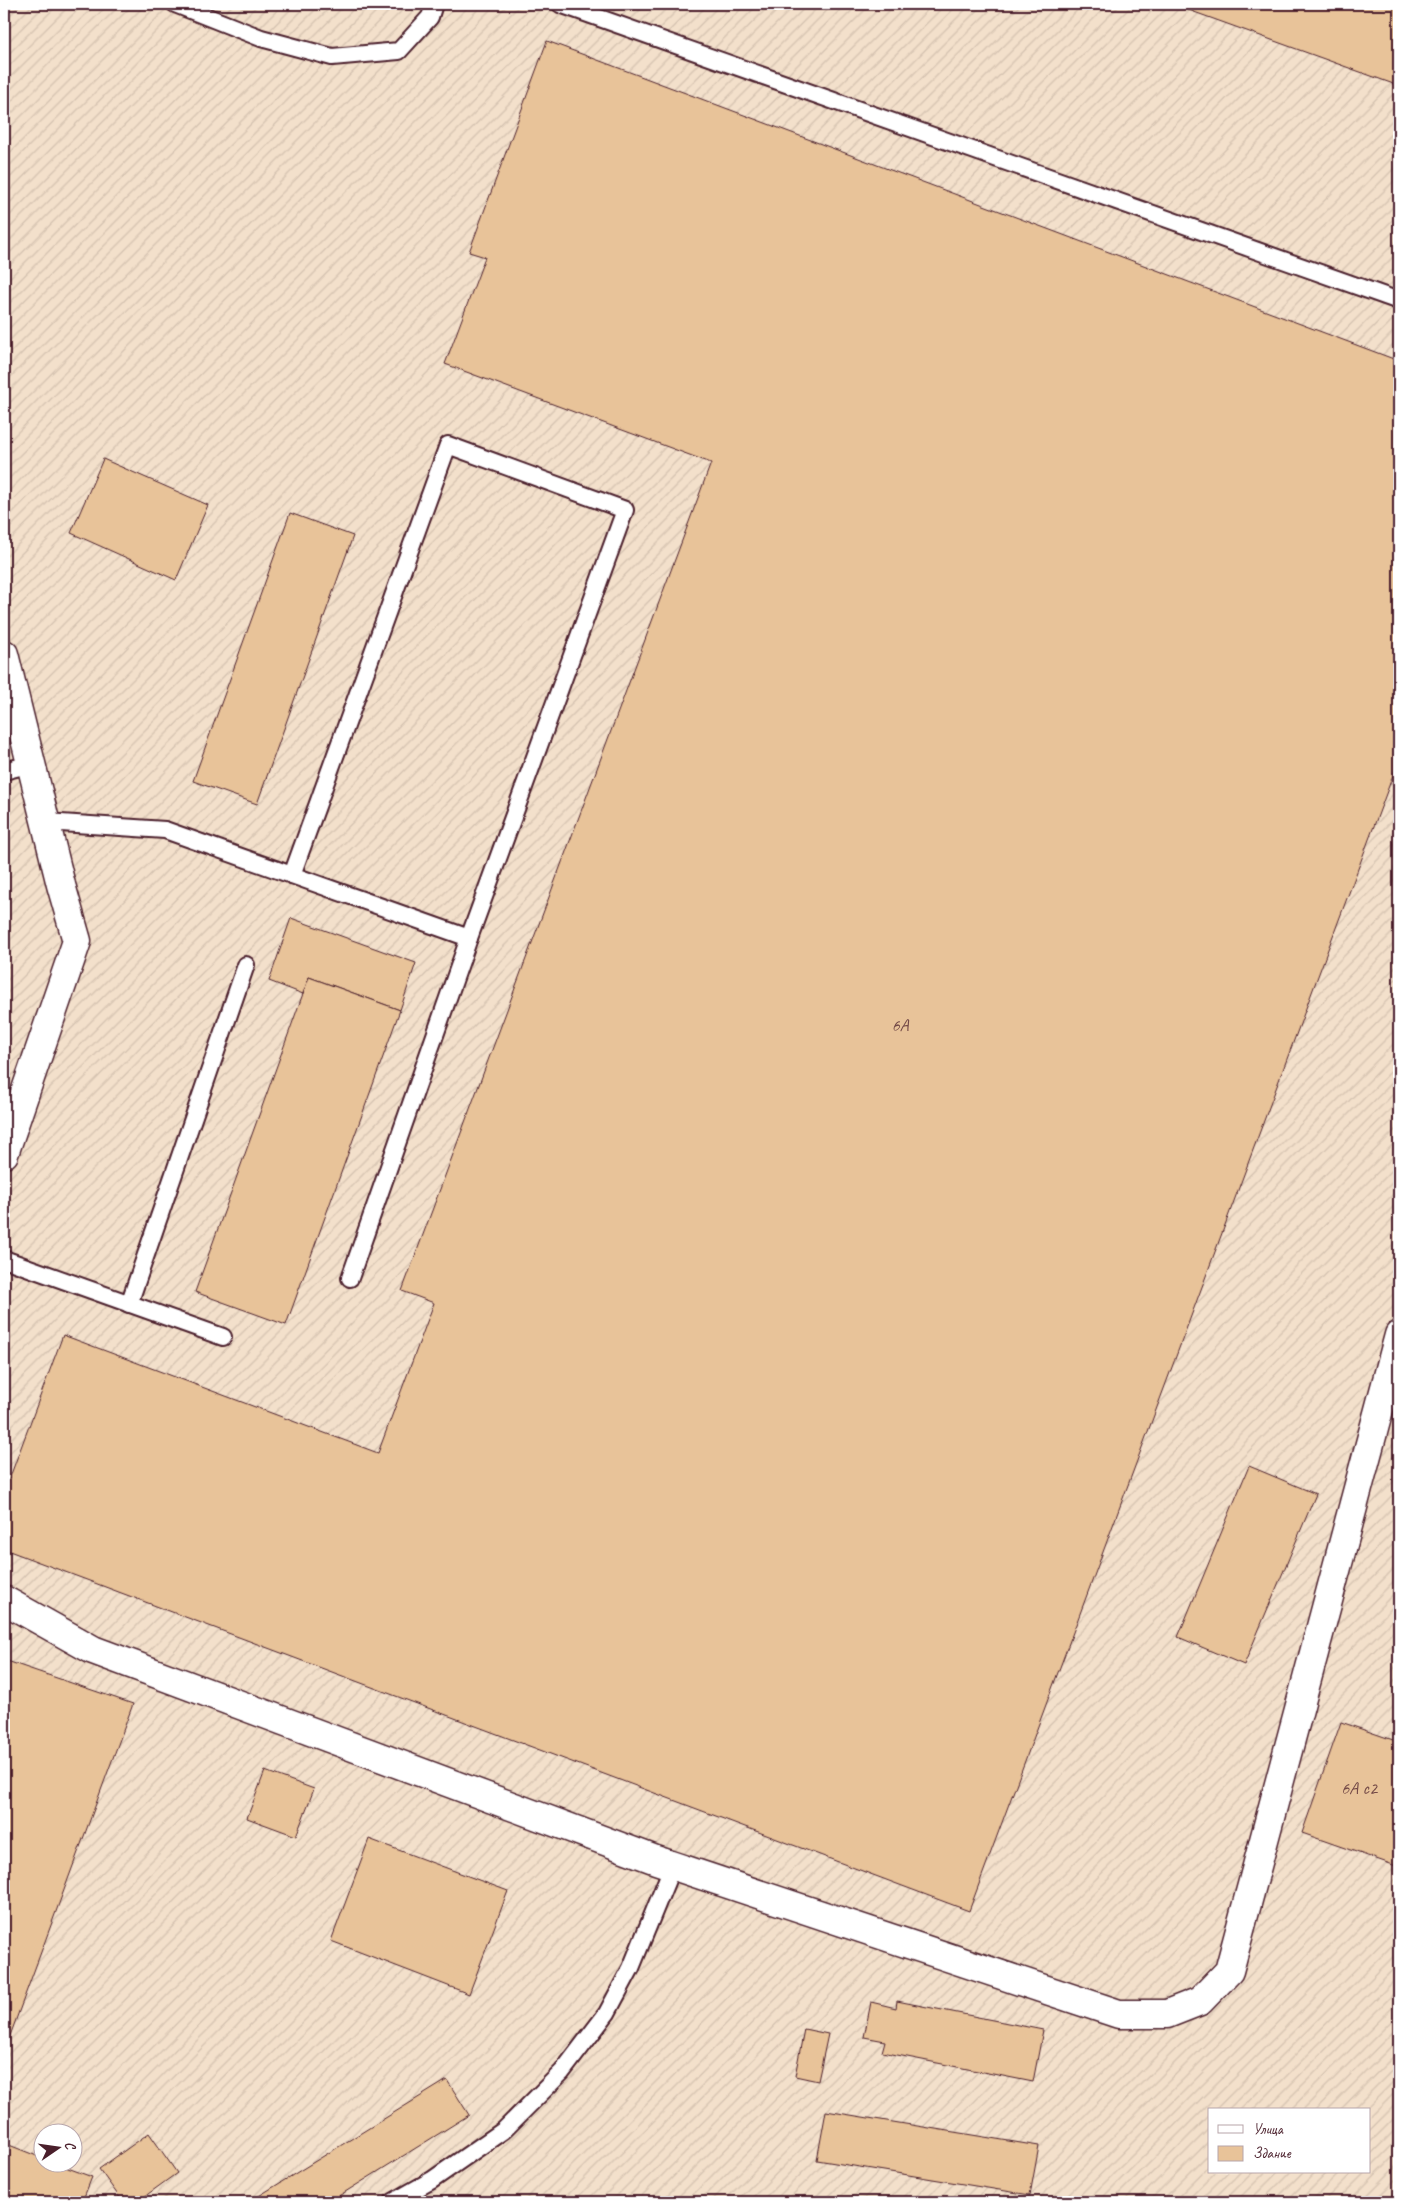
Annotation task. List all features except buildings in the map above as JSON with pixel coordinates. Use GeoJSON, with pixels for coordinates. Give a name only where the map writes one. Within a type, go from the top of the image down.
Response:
{"type":"FeatureCollection","features":[{"type":"Feature","properties":{"kind":"street"},"geometry":{"type":"LineString","coordinates":[[4,654],[77,941],[4,1154]]}},
{"type":"Feature","properties":{"kind":"street"},"geometry":{"type":"LineString","coordinates":[[4,1600],[93,1650],[674,1865],[1119,2014],[1167,2014],[1200,2000],[1229,1971],[1399,1335]]}},
{"type":"Feature","properties":{"kind":"lane"},"geometry":{"type":"LineString","coordinates":[[175,4],[261,38],[332,57],[399,51],[430,17],[434,4]]}},
{"type":"Feature","properties":{"kind":"lane"},"geometry":{"type":"LineString","coordinates":[[560,4],[1399,300]]}},
{"type":"Feature","properties":{"kind":"lane"},"geometry":{"type":"LineString","coordinates":[[292,875],[448,445],[625,510],[469,938],[350,1278]]}},
{"type":"Feature","properties":{"kind":"lane"},"geometry":{"type":"LineString","coordinates":[[4,772],[31,764]]}},
{"type":"Feature","properties":{"kind":"lane"},"geometry":{"type":"LineString","coordinates":[[46,822],[165,830],[469,938]]}},
{"type":"Feature","properties":{"kind":"lane"},"geometry":{"type":"LineString","coordinates":[[129,1304],[246,965]]}},
{"type":"Feature","properties":{"kind":"lane"},"geometry":{"type":"LineString","coordinates":[[4,1259],[222,1337]]}},
{"type":"Feature","properties":{"kind":"lane"},"geometry":{"type":"LineString","coordinates":[[393,2202],[432,2180],[504,2130],[562,2072],[607,2013],[631,1968],[674,1865]]}},
{"type":"Feature","properties":{"kind":"shaded area"},"geometry":{"type":"Polygon","coordinates":[[[4,4],[1399,4],[1399,2202],[4,2202],[4,4]]]}}]}
